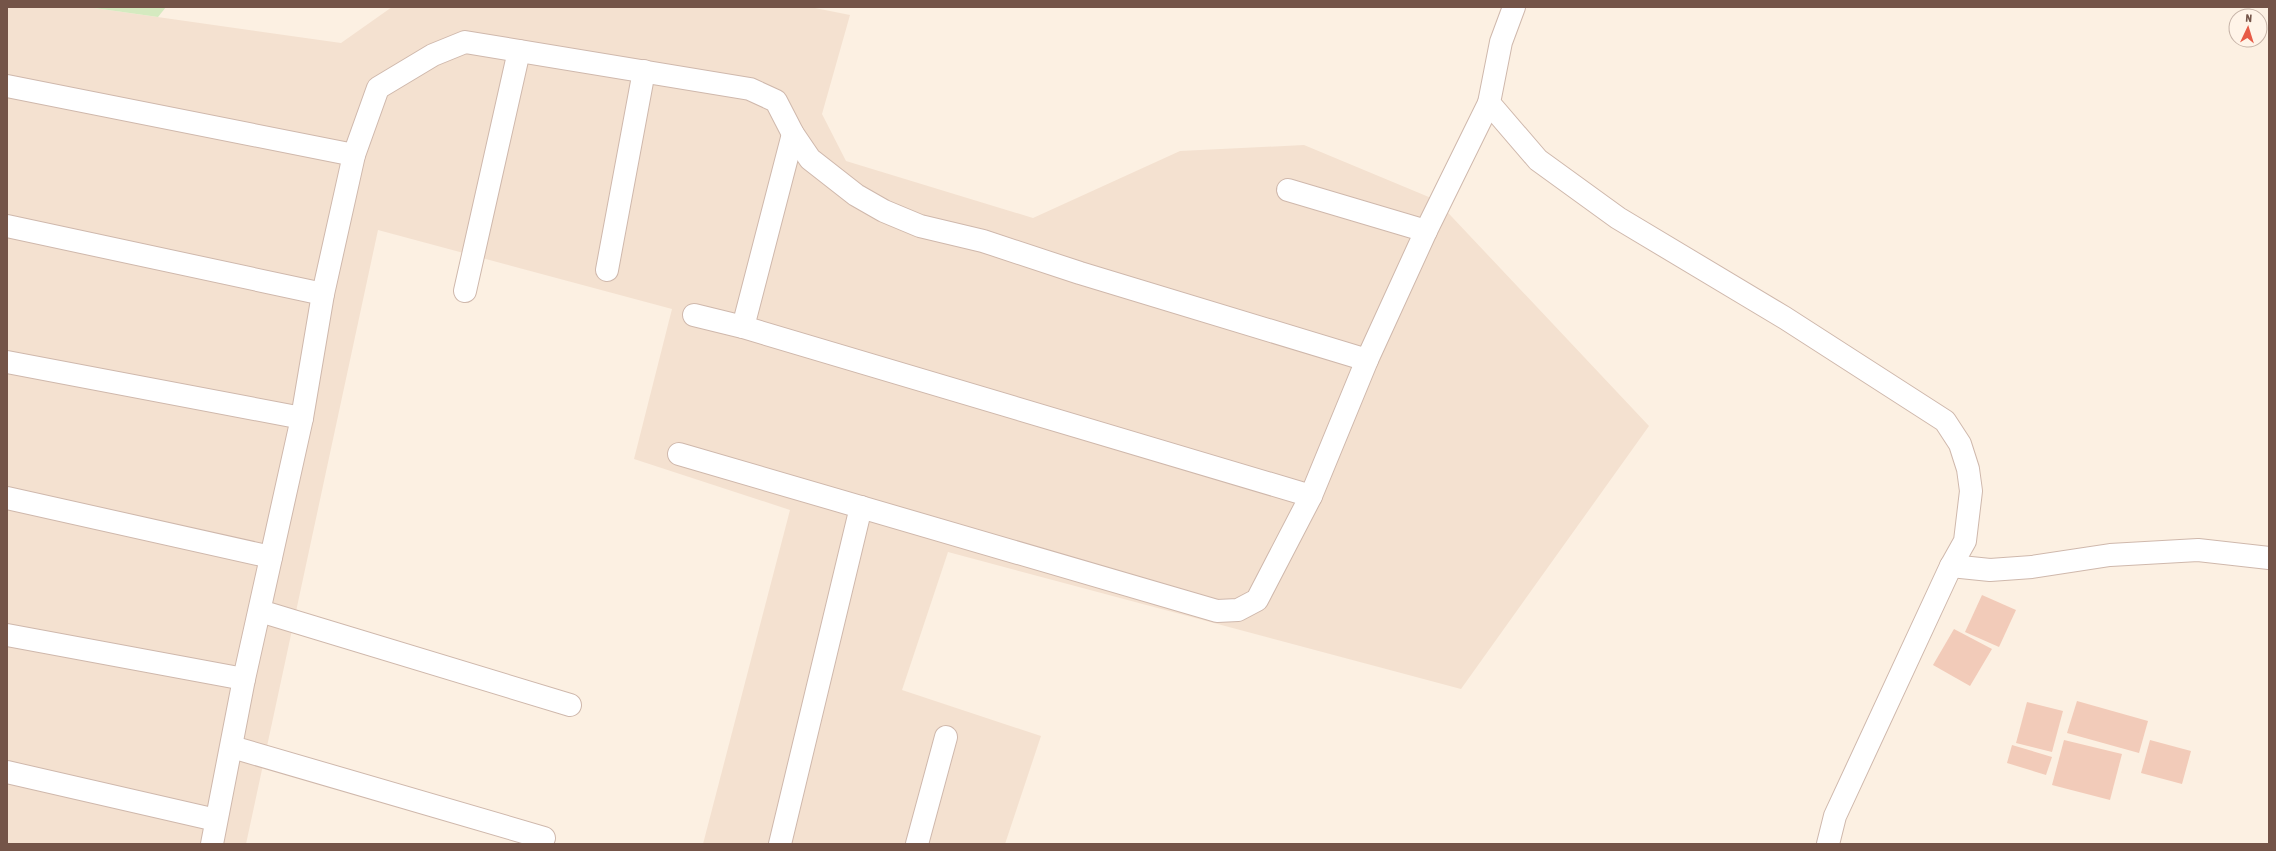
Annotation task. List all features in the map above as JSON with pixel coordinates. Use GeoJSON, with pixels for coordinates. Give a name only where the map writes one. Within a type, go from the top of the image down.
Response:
{"type":"FeatureCollection","features":[{"type":"Feature","properties":{"kind":"street"},"geometry":{"type":"LineString","coordinates":[[679,454],[1217,611],[1238,610],[1257,600],[1310,496],[1367,360],[1426,231],[1489,103],[1501,42],[1514,7]]}},
{"type":"Feature","properties":{"kind":"street"},"geometry":{"type":"LineString","coordinates":[[212,844],[244,679],[302,418],[323,294],[354,155],[378,88],[433,55],[465,42],[750,89],[763,93],[776,101],[793,134],[810,159],[856,195],[884,211],[920,226],[983,241],[1080,273],[1367,360]]}},
{"type":"Feature","properties":{"kind":"street"},"geometry":{"type":"LineString","coordinates":[[465,291],[519,51]]}},
{"type":"Feature","properties":{"kind":"street"},"geometry":{"type":"LineString","coordinates":[[607,270],[644,71]]}},
{"type":"Feature","properties":{"kind":"street"},"geometry":{"type":"LineString","coordinates":[[7,86],[354,155]]}},
{"type":"Feature","properties":{"kind":"street"},"geometry":{"type":"LineString","coordinates":[[1489,103],[1538,160],[1618,218],[1784,318],[1945,421],[1960,444],[1968,469],[1971,492],[1965,541],[1951,566],[1835,816],[1828,844]]}},
{"type":"Feature","properties":{"kind":"street"},"geometry":{"type":"LineString","coordinates":[[744,327],[793,134]]}},
{"type":"Feature","properties":{"kind":"street"},"geometry":{"type":"LineString","coordinates":[[1288,190],[1426,231]]}},
{"type":"Feature","properties":{"kind":"street"},"geometry":{"type":"LineString","coordinates":[[7,226],[323,294]]}},
{"type":"Feature","properties":{"kind":"street"},"geometry":{"type":"LineString","coordinates":[[694,315],[744,327],[1310,496]]}},
{"type":"Feature","properties":{"kind":"street"},"geometry":{"type":"LineString","coordinates":[[7,362],[302,418]]}},
{"type":"Feature","properties":{"kind":"street"},"geometry":{"type":"LineString","coordinates":[[7,498],[270,557]]}},
{"type":"Feature","properties":{"kind":"street"},"geometry":{"type":"LineString","coordinates":[[780,844],[861,507]]}},
{"type":"Feature","properties":{"kind":"street"},"geometry":{"type":"LineString","coordinates":[[1951,566],[1990,570],[2032,566],[2110,555],[2198,550],[2269,558]]}},
{"type":"Feature","properties":{"kind":"street"},"geometry":{"type":"LineString","coordinates":[[260,611],[570,705]]}},
{"type":"Feature","properties":{"kind":"street"},"geometry":{"type":"LineString","coordinates":[[7,635],[244,679]]}},
{"type":"Feature","properties":{"kind":"street"},"geometry":{"type":"LineString","coordinates":[[917,844],[946,737]]}},
{"type":"Feature","properties":{"kind":"street"},"geometry":{"type":"LineString","coordinates":[[232,747],[544,838]]}},
{"type":"Feature","properties":{"kind":"street"},"geometry":{"type":"LineString","coordinates":[[7,772],[216,820]]}},
{"type":"Feature","properties":{"kind":"shaded area"},"geometry":{"type":"Polygon","coordinates":[[[7,7],[87,7],[341,43],[392,7],[810,7],[850,15],[822,114],[846,161],[1033,218],[1180,151],[1304,145],[1436,200],[1649,426],[1461,689],[948,552],[902,690],[1041,736],[1005,844],[703,844],[790,510],[634,459],[672,309],[378,230],[246,844],[7,844],[7,7]]]}},
{"type":"Feature","properties":{"kind":"green space"},"geometry":{"type":"Polygon","coordinates":[[[87,7],[166,7],[158,17],[87,7]]]}},
{"type":"Feature","properties":{"kind":"building"},"geometry":{"type":"Polygon","coordinates":[[[1982,595],[2016,610],[1999,647],[1965,632],[1982,595]]]}},
{"type":"Feature","properties":{"kind":"building"},"geometry":{"type":"Polygon","coordinates":[[[1954,629],[1992,649],[1970,686],[1933,665],[1954,629]]]}},
{"type":"Feature","properties":{"kind":"building"},"geometry":{"type":"Polygon","coordinates":[[[2077,701],[2148,721],[2139,753],[2067,733],[2077,701]]]}},
{"type":"Feature","properties":{"kind":"building"},"geometry":{"type":"Polygon","coordinates":[[[2027,702],[2063,711],[2052,752],[2016,743],[2027,702]]]}},
{"type":"Feature","properties":{"kind":"building"},"geometry":{"type":"Polygon","coordinates":[[[2064,740],[2122,754],[2110,800],[2052,785],[2064,740]]]}},
{"type":"Feature","properties":{"kind":"building"},"geometry":{"type":"Polygon","coordinates":[[[2150,740],[2191,751],[2182,784],[2141,773],[2150,740]]]}},
{"type":"Feature","properties":{"kind":"building"},"geometry":{"type":"Polygon","coordinates":[[[2012,745],[2052,757],[2046,775],[2007,763],[2012,745]]]}}]}
